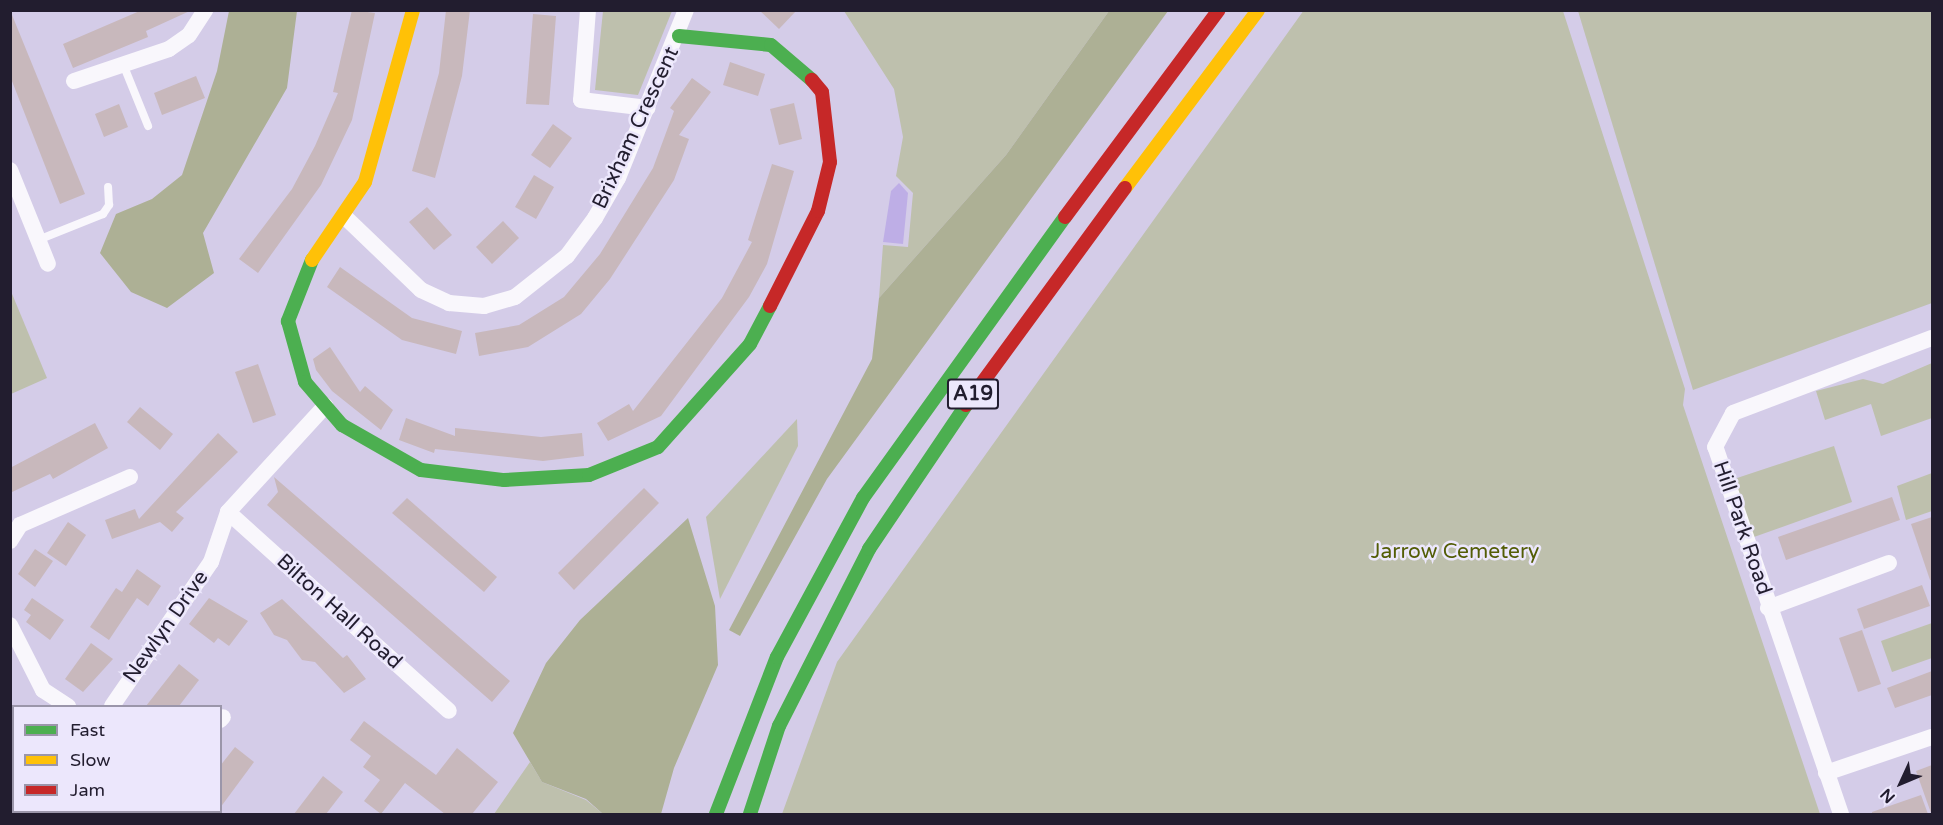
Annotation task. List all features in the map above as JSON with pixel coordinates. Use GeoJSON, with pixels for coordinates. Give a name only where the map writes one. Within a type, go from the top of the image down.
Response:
{"type":"FeatureCollection","features":[{"type":"Feature","properties":{"kind":"main road"},"geometry":{"type":"LineString","coordinates":[[413,10],[386,122],[345,217],[308,266],[288,321],[305,382],[342,425],[421,470],[504,480],[589,475],[658,447],[750,344],[804,246],[830,162],[822,92],[792,58],[771,45],[679,36]]}},
{"type":"Feature","properties":{"kind":"main road","name":"A19"},"geometry":{"type":"LineString","coordinates":[[716,814],[777,657],[863,498],[965,350],[1219,10]]}},
{"type":"Feature","properties":{"kind":"main road","name":"A19"},"geometry":{"type":"LineString","coordinates":[[750,814],[779,726],[869,549],[988,372],[1258,10]]}},
{"type":"Feature","properties":{"kind":"street"},"geometry":{"type":"LineString","coordinates":[[74,81],[169,49],[189,35],[205,10]]}},
{"type":"Feature","properties":{"kind":"street"},"geometry":{"type":"LineString","coordinates":[[588,10],[582,100],[648,108]]}},
{"type":"Feature","properties":{"kind":"street","name":"Brixham Crescent"},"geometry":{"type":"LineString","coordinates":[[345,217],[421,291],[449,303],[484,306],[515,297],[567,256],[595,218],[648,108],[679,36],[686,10]]}},
{"type":"Feature","properties":{"kind":"street"},"geometry":{"type":"LineString","coordinates":[[10,170],[48,264]]}},
{"type":"Feature","properties":{"kind":"street","name":"Hill Park Road"},"geometry":{"type":"LineString","coordinates":[[1841,814],[1717,460],[1715,447],[1724,421],[1746,407],[1932,338]]}},
{"type":"Feature","properties":{"kind":"street","name":"Newlyn Drive"},"geometry":{"type":"LineString","coordinates":[[113,705],[211,562],[228,512],[325,406]]}},
{"type":"Feature","properties":{"kind":"street"},"geometry":{"type":"LineString","coordinates":[[10,541],[20,525],[130,477]]}},
{"type":"Feature","properties":{"kind":"street","name":"Bilton Hall Road"},"geometry":{"type":"LineString","coordinates":[[228,512],[449,711]]}},
{"type":"Feature","properties":{"kind":"street"},"geometry":{"type":"LineString","coordinates":[[1768,608],[1890,563]]}},
{"type":"Feature","properties":{"kind":"street"},"geometry":{"type":"LineString","coordinates":[[10,626],[44,690],[66,705]]}},
{"type":"Feature","properties":{"kind":"street"},"geometry":{"type":"LineString","coordinates":[[1826,773],[1932,736]]}},
{"type":"Feature","properties":{"kind":"lane"},"geometry":{"type":"LineString","coordinates":[[123,64],[148,126]]}},
{"type":"Feature","properties":{"kind":"lane"},"geometry":{"type":"LineString","coordinates":[[38,240],[103,214],[109,205],[108,187]]}},
{"type":"Feature","properties":{"kind":"green space","name":"Jarrow Cemetery"},"geometry":{"type":"Polygon","coordinates":[[[1304,10],[1563,11],[1685,389],[1683,405],[1820,814],[782,814],[837,662],[1304,10]]]}},
{"type":"Feature","properties":{"kind":"green space"},"geometry":{"type":"Polygon","coordinates":[[[229,11],[297,11],[287,88],[203,233],[214,273],[167,308],[131,292],[100,253],[116,214],[152,199],[182,175],[217,71],[229,11]]]}},
{"type":"Feature","properties":{"kind":"green space"},"geometry":{"type":"Polygon","coordinates":[[[603,11],[672,11],[638,95],[595,90],[603,11]]]}},
{"type":"Feature","properties":{"kind":"green space"},"geometry":{"type":"Polygon","coordinates":[[[844,11],[1109,11],[1006,155],[879,298],[883,245],[908,247],[913,193],[896,176],[903,137],[894,89],[844,11]]]}},
{"type":"Feature","properties":{"kind":"green space"},"geometry":{"type":"Polygon","coordinates":[[[1109,11],[1168,11],[827,479],[740,636],[729,630],[872,359],[879,298],[1006,155],[1109,11]]]}},
{"type":"Feature","properties":{"kind":"green space"},"geometry":{"type":"Polygon","coordinates":[[[1578,11],[1932,11],[1932,303],[1693,390],[1578,11]]]}},
{"type":"Feature","properties":{"kind":"green space"},"geometry":{"type":"Polygon","coordinates":[[[10,289],[47,378],[11,394],[10,394],[10,289]]]}},
{"type":"Feature","properties":{"kind":"green space"},"geometry":{"type":"Polygon","coordinates":[[[1932,363],[1932,418],[1881,436],[1871,404],[1825,420],[1816,391],[1863,379],[1883,384],[1932,363]]]}},
{"type":"Feature","properties":{"kind":"green space"},"geometry":{"type":"Polygon","coordinates":[[[797,419],[798,446],[720,599],[706,517],[797,419]]]}},
{"type":"Feature","properties":{"kind":"green space"},"geometry":{"type":"Polygon","coordinates":[[[1834,446],[1852,502],[1754,537],[1734,479],[1834,446]]]}},
{"type":"Feature","properties":{"kind":"green space"},"geometry":{"type":"Polygon","coordinates":[[[1932,473],[1932,511],[1906,520],[1897,486],[1932,473]]]}},
{"type":"Feature","properties":{"kind":"green space"},"geometry":{"type":"Polygon","coordinates":[[[688,518],[715,606],[718,665],[674,768],[661,814],[603,814],[586,799],[542,782],[513,733],[546,663],[580,620],[688,518]]]}},
{"type":"Feature","properties":{"kind":"green space"},"geometry":{"type":"Polygon","coordinates":[[[1932,623],[1932,658],[1892,672],[1881,641],[1932,623]]]}},
{"type":"Feature","properties":{"kind":"green space"},"geometry":{"type":"Polygon","coordinates":[[[530,762],[542,782],[586,800],[603,814],[494,814],[530,762]]]}},
{"type":"Feature","properties":{"kind":"shaded area"},"geometry":{"type":"Polygon","coordinates":[[[899,183],[908,193],[903,244],[883,242],[891,191],[899,183]]]}},
{"type":"Feature","properties":{"kind":"building"},"geometry":{"type":"Polygon","coordinates":[[[10,10],[85,194],[60,204],[10,76],[10,10]]]}},
{"type":"Feature","properties":{"kind":"building"},"geometry":{"type":"Polygon","coordinates":[[[142,10],[192,10],[146,31],[148,37],[73,68],[63,44],[142,10]]]}},
{"type":"Feature","properties":{"kind":"building"},"geometry":{"type":"Polygon","coordinates":[[[352,10],[375,13],[352,120],[321,185],[258,273],[239,259],[292,189],[315,146],[338,93],[333,92],[352,10]]]}},
{"type":"Feature","properties":{"kind":"building"},"geometry":{"type":"Polygon","coordinates":[[[446,10],[470,10],[462,76],[435,178],[412,171],[439,73],[446,10]]]}},
{"type":"Feature","properties":{"kind":"building"},"geometry":{"type":"Polygon","coordinates":[[[759,10],[797,10],[779,29],[759,10]]]}},
{"type":"Feature","properties":{"kind":"building"},"geometry":{"type":"Polygon","coordinates":[[[533,14],[556,16],[549,105],[526,104],[533,14]]]}},
{"type":"Feature","properties":{"kind":"building"},"geometry":{"type":"Polygon","coordinates":[[[730,62],[765,74],[758,96],[723,85],[730,62]]]}},
{"type":"Feature","properties":{"kind":"building"},"geometry":{"type":"Polygon","coordinates":[[[196,76],[205,98],[162,115],[154,93],[196,76]]]}},
{"type":"Feature","properties":{"kind":"building"},"geometry":{"type":"Polygon","coordinates":[[[692,78],[711,92],[679,135],[689,139],[674,180],[610,279],[581,314],[528,347],[479,356],[475,333],[519,325],[564,297],[600,254],[653,168],[674,111],[670,108],[692,78]]]}},
{"type":"Feature","properties":{"kind":"building"},"geometry":{"type":"Polygon","coordinates":[[[794,103],[802,139],[779,145],[770,109],[794,103]]]}},
{"type":"Feature","properties":{"kind":"building"},"geometry":{"type":"Polygon","coordinates":[[[119,104],[128,127],[104,137],[95,114],[119,104]]]}},
{"type":"Feature","properties":{"kind":"building"},"geometry":{"type":"Polygon","coordinates":[[[553,124],[572,138],[550,168],[531,155],[553,124]]]}},
{"type":"Feature","properties":{"kind":"building"},"geometry":{"type":"Polygon","coordinates":[[[772,164],[794,171],[767,264],[749,297],[661,416],[608,441],[597,423],[629,404],[633,411],[722,298],[752,242],[748,240],[772,164]]]}},
{"type":"Feature","properties":{"kind":"building"},"geometry":{"type":"Polygon","coordinates":[[[534,175],[554,187],[536,219],[515,207],[534,175]]]}},
{"type":"Feature","properties":{"kind":"building"},"geometry":{"type":"Polygon","coordinates":[[[427,207],[452,235],[434,250],[409,222],[427,207]]]}},
{"type":"Feature","properties":{"kind":"building"},"geometry":{"type":"Polygon","coordinates":[[[503,221],[519,238],[492,264],[476,247],[503,221]]]}},
{"type":"Feature","properties":{"kind":"building"},"geometry":{"type":"Polygon","coordinates":[[[340,267],[412,318],[462,331],[456,354],[402,340],[327,287],[340,267]]]}},
{"type":"Feature","properties":{"kind":"building"},"geometry":{"type":"Polygon","coordinates":[[[330,347],[360,392],[365,386],[393,410],[381,430],[332,391],[316,370],[313,359],[330,347]]]}},
{"type":"Feature","properties":{"kind":"building"},"geometry":{"type":"Polygon","coordinates":[[[258,364],[276,415],[253,423],[235,372],[258,364]]]}},
{"type":"Feature","properties":{"kind":"building"},"geometry":{"type":"Polygon","coordinates":[[[140,407],[173,434],[160,450],[127,422],[140,407]]]}},
{"type":"Feature","properties":{"kind":"building"},"geometry":{"type":"Polygon","coordinates":[[[406,418],[455,436],[455,428],[541,437],[582,433],[584,456],[543,461],[435,449],[434,453],[399,440],[406,418]]]}},
{"type":"Feature","properties":{"kind":"building"},"geometry":{"type":"Polygon","coordinates":[[[95,423],[108,448],[53,479],[50,474],[10,493],[10,468],[95,423]]]}},
{"type":"Feature","properties":{"kind":"building"},"geometry":{"type":"Polygon","coordinates":[[[218,433],[238,452],[176,512],[184,518],[172,532],[160,522],[112,539],[105,520],[135,509],[139,519],[218,433]]]}},
{"type":"Feature","properties":{"kind":"building"},"geometry":{"type":"Polygon","coordinates":[[[274,477],[510,681],[492,702],[267,505],[278,492],[274,477]]]}},
{"type":"Feature","properties":{"kind":"building"},"geometry":{"type":"Polygon","coordinates":[[[644,488],[659,503],[574,590],[558,573],[644,488]]]}},
{"type":"Feature","properties":{"kind":"building"},"geometry":{"type":"Polygon","coordinates":[[[1892,497],[1900,520],[1786,560],[1778,537],[1892,497]]]}},
{"type":"Feature","properties":{"kind":"building"},"geometry":{"type":"Polygon","coordinates":[[[407,498],[497,577],[484,592],[392,513],[407,498]]]}},
{"type":"Feature","properties":{"kind":"building"},"geometry":{"type":"Polygon","coordinates":[[[1932,517],[1932,580],[1930,580],[1911,524],[1932,517]]]}},
{"type":"Feature","properties":{"kind":"building"},"geometry":{"type":"Polygon","coordinates":[[[68,522],[86,535],[66,566],[47,553],[68,522]]]}},
{"type":"Feature","properties":{"kind":"building"},"geometry":{"type":"Polygon","coordinates":[[[35,549],[53,561],[35,587],[18,574],[35,549]]]}},
{"type":"Feature","properties":{"kind":"building"},"geometry":{"type":"Polygon","coordinates":[[[137,569],[161,586],[148,606],[137,598],[109,640],[90,627],[116,588],[122,592],[137,569]]]}},
{"type":"Feature","properties":{"kind":"building"},"geometry":{"type":"Polygon","coordinates":[[[1922,585],[1930,606],[1864,629],[1857,609],[1922,585]]]}},
{"type":"Feature","properties":{"kind":"building"},"geometry":{"type":"Polygon","coordinates":[[[32,598],[64,620],[50,640],[26,622],[31,615],[24,610],[32,598]]]}},
{"type":"Feature","properties":{"kind":"building"},"geometry":{"type":"Polygon","coordinates":[[[209,598],[248,621],[229,646],[218,638],[214,643],[189,624],[209,598]]]}},
{"type":"Feature","properties":{"kind":"building"},"geometry":{"type":"Polygon","coordinates":[[[282,599],[343,658],[347,655],[366,679],[344,693],[315,662],[302,660],[287,640],[274,635],[260,613],[282,599]]]}},
{"type":"Feature","properties":{"kind":"building"},"geometry":{"type":"Polygon","coordinates":[[[1862,630],[1881,684],[1858,692],[1839,638],[1862,630]]]}},
{"type":"Feature","properties":{"kind":"building"},"geometry":{"type":"Polygon","coordinates":[[[91,643],[113,659],[83,692],[65,679],[91,643]]]}},
{"type":"Feature","properties":{"kind":"building"},"geometry":{"type":"Polygon","coordinates":[[[179,664],[199,680],[180,705],[147,705],[179,664]]]}},
{"type":"Feature","properties":{"kind":"building"},"geometry":{"type":"Polygon","coordinates":[[[1932,671],[1932,695],[1895,708],[1887,688],[1932,671]]]}},
{"type":"Feature","properties":{"kind":"building"},"geometry":{"type":"Polygon","coordinates":[[[364,721],[436,775],[457,748],[498,782],[472,814],[445,814],[405,783],[381,814],[364,801],[380,780],[363,767],[371,756],[350,740],[364,721]]]}},
{"type":"Feature","properties":{"kind":"building"},"geometry":{"type":"Polygon","coordinates":[[[235,747],[254,762],[222,805],[222,763],[235,747]]]}},
{"type":"Feature","properties":{"kind":"building"},"geometry":{"type":"Polygon","coordinates":[[[1932,765],[1932,812],[1931,813],[1916,771],[1932,765]]]}},
{"type":"Feature","properties":{"kind":"building"},"geometry":{"type":"Polygon","coordinates":[[[323,776],[343,792],[326,814],[294,814],[323,776]]]}},
{"type":"Feature","properties":{"kind":"building"},"geometry":{"type":"Polygon","coordinates":[[[1921,795],[1928,814],[1872,814],[1872,812],[1921,795]]]}},
{"type":"Feature","properties":{"kind":"traffic: fast"},"geometry":{"type":"LineString","coordinates":[[679,36],[771,45],[812,80]]}},
{"type":"Feature","properties":{"kind":"traffic: fast"},"geometry":{"type":"LineString","coordinates":[[716,814],[777,657],[863,498],[1065,217]]}},
{"type":"Feature","properties":{"kind":"traffic: fast"},"geometry":{"type":"LineString","coordinates":[[312,260],[288,321],[305,382],[342,425],[421,470],[504,480],[589,475],[658,447],[750,344],[770,306]]}},
{"type":"Feature","properties":{"kind":"traffic: fast"},"geometry":{"type":"LineString","coordinates":[[750,814],[779,726],[869,549],[966,405]]}},
{"type":"Feature","properties":{"kind":"traffic: slow"},"geometry":{"type":"LineString","coordinates":[[312,260],[365,182],[413,10]]}},
{"type":"Feature","properties":{"kind":"traffic: slow"},"geometry":{"type":"LineString","coordinates":[[1125,188],[1258,10]]}},
{"type":"Feature","properties":{"kind":"traffic: jam"},"geometry":{"type":"LineString","coordinates":[[1065,217],[1219,10]]}},
{"type":"Feature","properties":{"kind":"traffic: jam"},"geometry":{"type":"LineString","coordinates":[[770,306],[818,211],[830,162],[822,92],[812,80]]}},
{"type":"Feature","properties":{"kind":"traffic: jam"},"geometry":{"type":"LineString","coordinates":[[966,405],[1125,188]]}}]}
